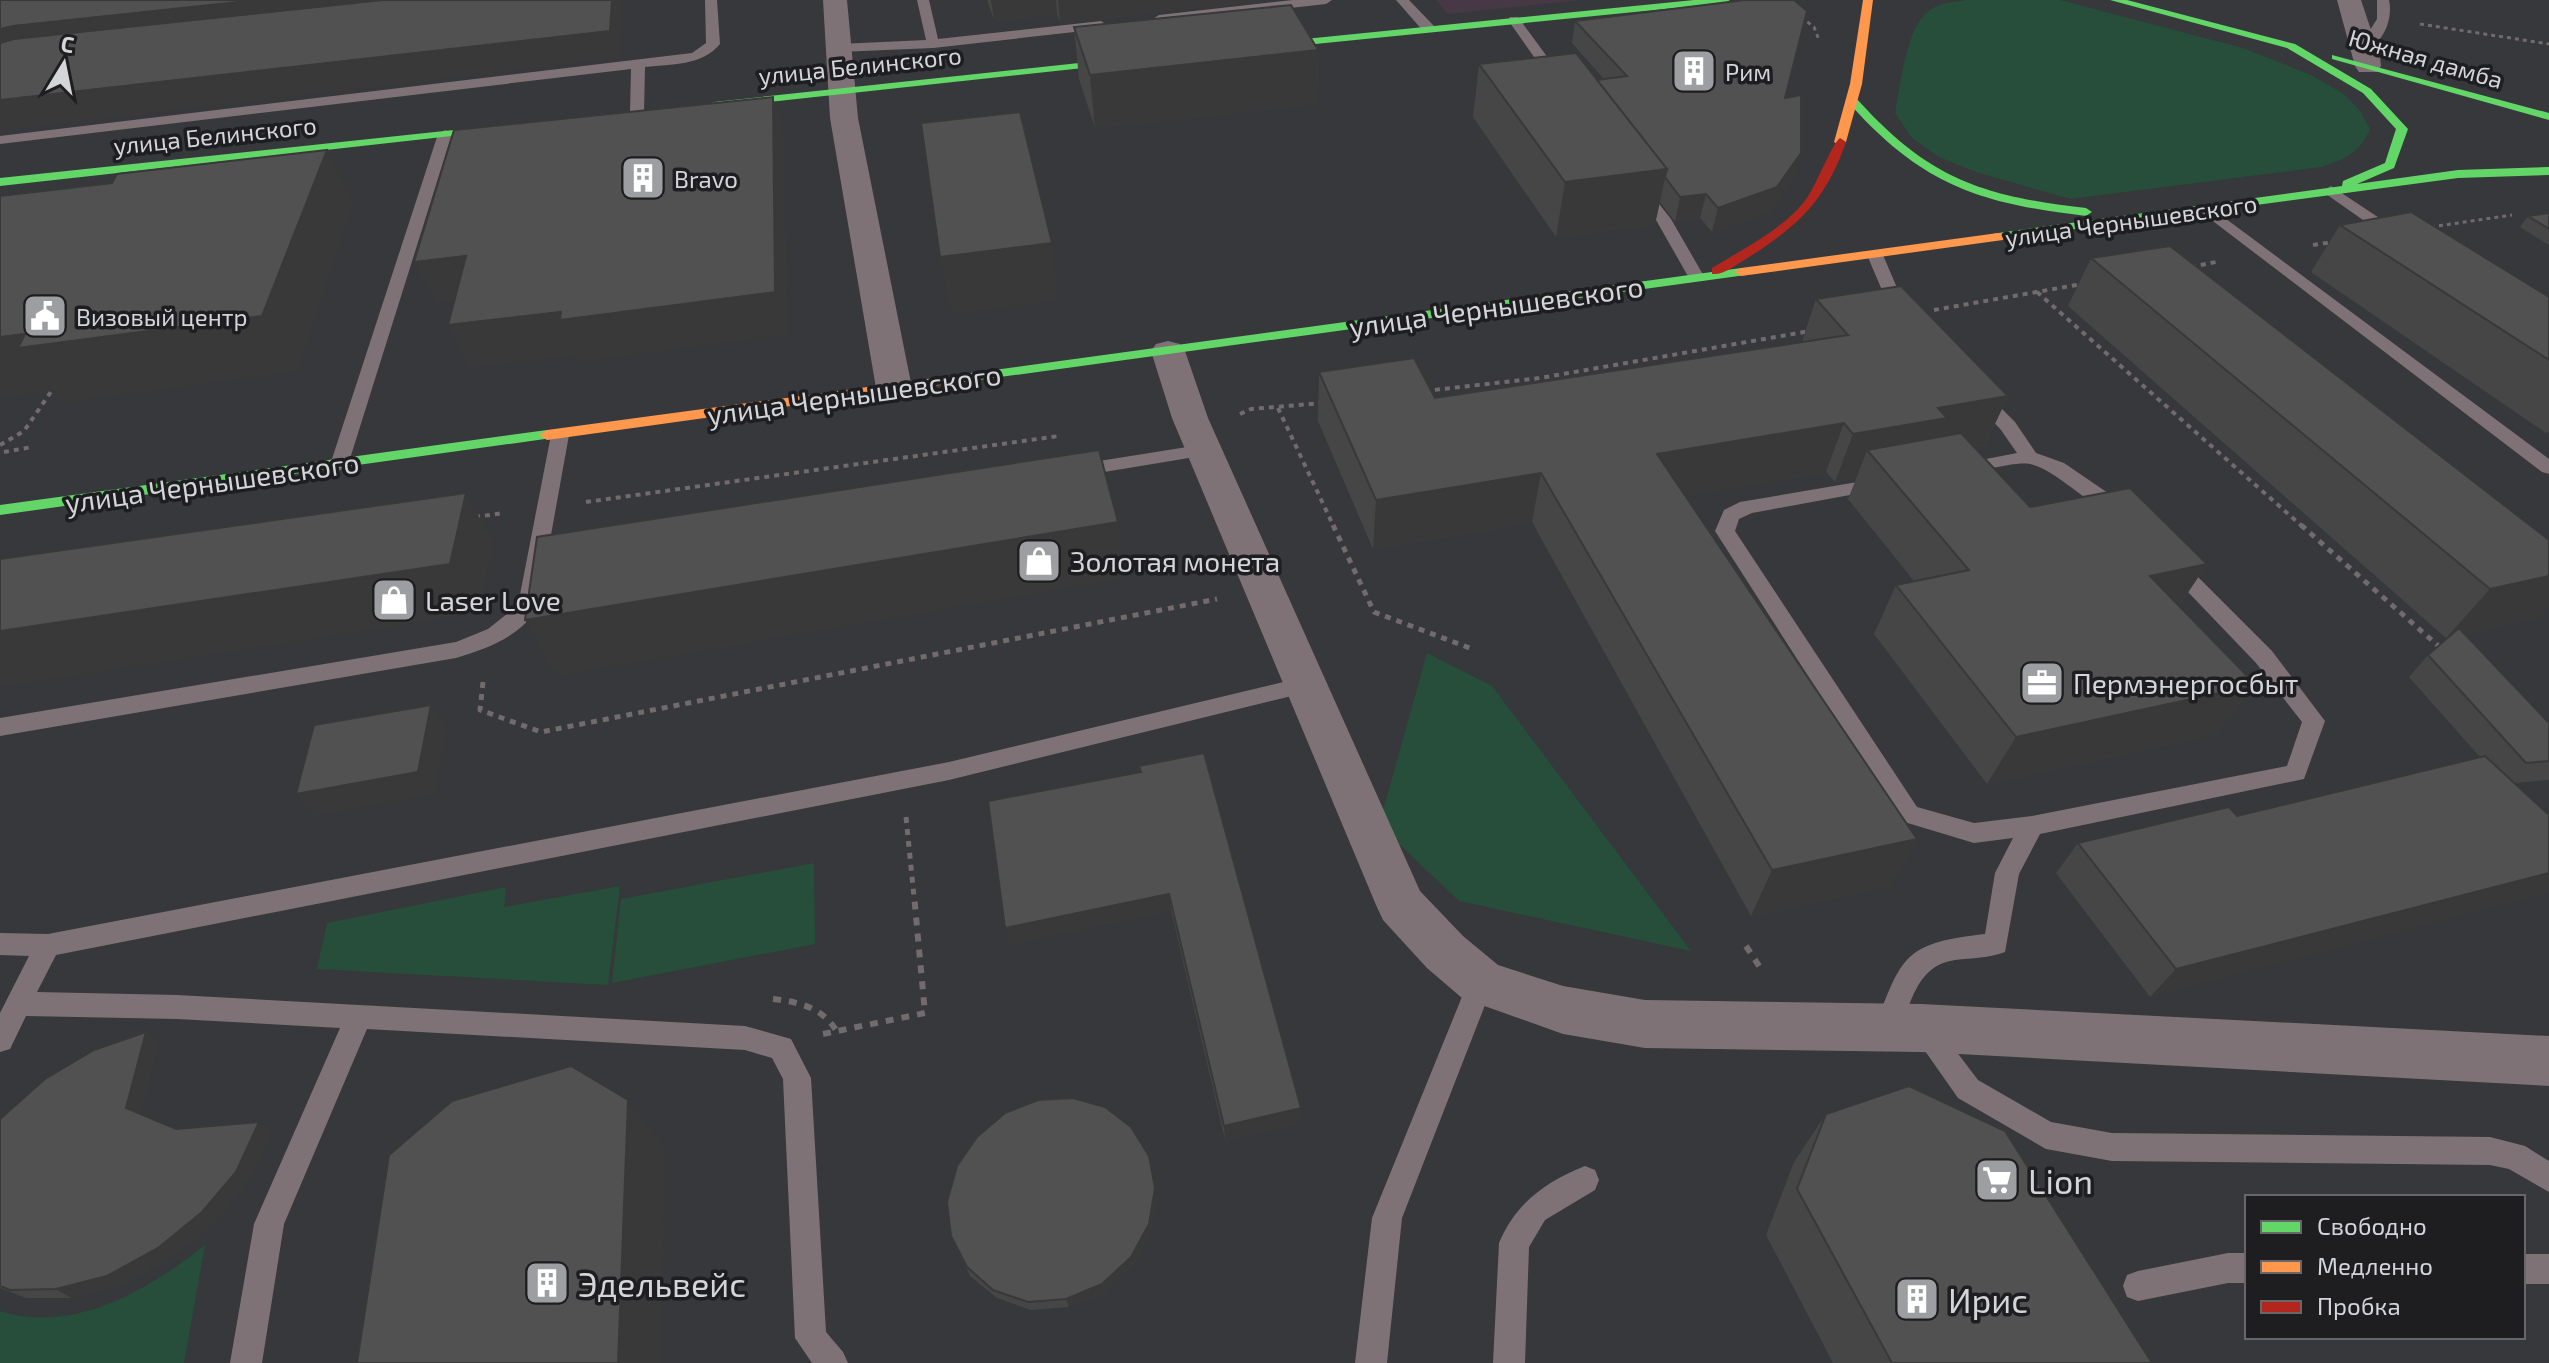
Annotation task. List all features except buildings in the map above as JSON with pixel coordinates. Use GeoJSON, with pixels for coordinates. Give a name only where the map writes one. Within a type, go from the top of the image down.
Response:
{"type":"FeatureCollection","features":[{"type":"Feature","properties":{"kind":"main road"},"geometry":{"type":"LineString","coordinates":[[1239,49],[1725,0]]}},
{"type":"Feature","properties":{"kind":"main road","name":"улица Чернышевского"},"geometry":{"type":"LineString","coordinates":[[1703,277],[1801,217],[1823,190],[1852,100],[1868,0]]}},
{"type":"Feature","properties":{"kind":"main road","name":"Южная дамба"},"geometry":{"type":"LineString","coordinates":[[2115,0],[2291,46],[2368,56],[2549,117]]}},
{"type":"Feature","properties":{"kind":"main road"},"geometry":{"type":"LineString","coordinates":[[2291,46],[2367,91],[2402,129],[2390,165],[2331,191]]}},
{"type":"Feature","properties":{"kind":"main road","name":"улица Белинского"},"geometry":{"type":"LineString","coordinates":[[695,107],[1159,57]]}},
{"type":"Feature","properties":{"kind":"main road"},"geometry":{"type":"LineString","coordinates":[[1852,100],[1888,140],[1921,165],[1983,192],[2049,209],[2153,217]]}},
{"type":"Feature","properties":{"kind":"main road","name":"улица Белинского"},"geometry":{"type":"LineString","coordinates":[[0,182],[534,125]]}},
{"type":"Feature","properties":{"kind":"main road","name":"улица Чернышевского"},"geometry":{"type":"LineString","coordinates":[[0,510],[2458,174]]}},
{"type":"Feature","properties":{"kind":"street"},"geometry":{"type":"LineString","coordinates":[[835,0],[844,118],[894,388]]}},
{"type":"Feature","properties":{"kind":"street"},"geometry":{"type":"LineString","coordinates":[[2349,0],[2353,23],[2368,56]]}},
{"type":"Feature","properties":{"kind":"street","name":"улица Чернышевского"},"geometry":{"type":"LineString","coordinates":[[2458,174],[2549,169]]}},
{"type":"Feature","properties":{"kind":"street"},"geometry":{"type":"LineString","coordinates":[[1168,351],[1198,434],[1263,590],[1401,905],[1445,952],[1481,982],[1563,1010],[1645,1024],[1905,1027],[2549,1061]]}},
{"type":"Feature","properties":{"kind":"lane"},"geometry":{"type":"LineString","coordinates":[[0,140],[695,57],[713,44],[711,0]]}},
{"type":"Feature","properties":{"kind":"lane"},"geometry":{"type":"LineString","coordinates":[[923,0],[933,44]]}},
{"type":"Feature","properties":{"kind":"lane"},"geometry":{"type":"LineString","coordinates":[[1150,20],[1326,0]]}},
{"type":"Feature","properties":{"kind":"lane"},"geometry":{"type":"LineString","coordinates":[[1402,0],[1429,29]]}},
{"type":"Feature","properties":{"kind":"lane"},"geometry":{"type":"LineString","coordinates":[[2368,56],[2383,22],[2383,0]]}},
{"type":"Feature","properties":{"kind":"lane"},"geometry":{"type":"LineString","coordinates":[[1514,20],[1572,99]]}},
{"type":"Feature","properties":{"kind":"lane"},"geometry":{"type":"LineString","coordinates":[[839,48],[933,44],[1119,23]]}},
{"type":"Feature","properties":{"kind":"lane"},"geometry":{"type":"LineString","coordinates":[[637,113],[638,64]]}},
{"type":"Feature","properties":{"kind":"lane"},"geometry":{"type":"LineString","coordinates":[[339,465],[445,134]]}},
{"type":"Feature","properties":{"kind":"lane"},"geometry":{"type":"LineString","coordinates":[[1625,170],[1703,277]]}},
{"type":"Feature","properties":{"kind":"lane"},"geometry":{"type":"LineString","coordinates":[[2331,191],[2405,241]]}},
{"type":"Feature","properties":{"kind":"lane"},"geometry":{"type":"LineString","coordinates":[[2206,209],[2549,468]]}},
{"type":"Feature","properties":{"kind":"lane"},"geometry":{"type":"LineString","coordinates":[[1875,255],[1900,315],[1914,329]]}},
{"type":"Feature","properties":{"kind":"lane"},"geometry":{"type":"LineString","coordinates":[[1966,383],[2008,426],[2029,457]]}},
{"type":"Feature","properties":{"kind":"lane"},"geometry":{"type":"LineString","coordinates":[[1051,474],[1198,434]]}},
{"type":"Feature","properties":{"kind":"lane"},"geometry":{"type":"LineString","coordinates":[[0,727],[456,650],[488,641],[514,624],[528,607],[547,552],[546,507],[560,435]]}},
{"type":"Feature","properties":{"kind":"lane"},"geometry":{"type":"LineString","coordinates":[[1947,472],[2029,457],[2057,467],[2134,524]]}},
{"type":"Feature","properties":{"kind":"lane"},"geometry":{"type":"LineString","coordinates":[[1901,480],[1747,507],[1731,515],[1725,531],[1909,814],[1974,833],[2032,826],[2296,773],[2314,721],[2264,657],[2155,546]]}},
{"type":"Feature","properties":{"kind":"lane"},"geometry":{"type":"LineString","coordinates":[[0,944],[48,945],[949,771],[1304,685]]}},
{"type":"Feature","properties":{"kind":"lane"},"geometry":{"type":"LineString","coordinates":[[2032,826],[2007,873],[1996,944],[1930,952],[1909,969],[1905,1027],[1968,1089],[2046,1135],[2112,1147],[2490,1151],[2515,1156],[2549,1178]]}},
{"type":"Feature","properties":{"kind":"lane"},"geometry":{"type":"LineString","coordinates":[[0,1040],[48,945]]}},
{"type":"Feature","properties":{"kind":"lane"},"geometry":{"type":"LineString","coordinates":[[1371,1363],[1387,1218],[1481,982]]}},
{"type":"Feature","properties":{"kind":"lane"},"geometry":{"type":"LineString","coordinates":[[19,1004],[177,1007],[745,1038],[781,1048],[797,1078],[811,1338],[832,1363]]}},
{"type":"Feature","properties":{"kind":"lane"},"geometry":{"type":"LineString","coordinates":[[246,1363],[269,1224],[358,1018]]}},
{"type":"Feature","properties":{"kind":"lane"},"geometry":{"type":"LineString","coordinates":[[1509,1363],[1514,1243],[1535,1210],[1585,1180]]}},
{"type":"Feature","properties":{"kind":"lane"},"geometry":{"type":"LineString","coordinates":[[2138,1286],[2228,1268],[2245,1268]]}},
{"type":"Feature","properties":{"kind":"lane"},"geometry":{"type":"LineString","coordinates":[[2525,1269],[2549,1269]]}},
{"type":"Feature","properties":{"kind":"path"},"geometry":{"type":"LineString","coordinates":[[1794,12],[1814,27],[1822,47]]}},
{"type":"Feature","properties":{"kind":"path"},"geometry":{"type":"LineString","coordinates":[[2383,22],[2428,24],[2549,44]]}},
{"type":"Feature","properties":{"kind":"path"},"geometry":{"type":"LineString","coordinates":[[2184,268],[2196,277]]}},
{"type":"Feature","properties":{"kind":"path"},"geometry":{"type":"LineString","coordinates":[[2036,291],[2430,641],[2454,658]]}},
{"type":"Feature","properties":{"kind":"path"},"geometry":{"type":"LineString","coordinates":[[1417,392],[1540,378],[1815,330]]}},
{"type":"Feature","properties":{"kind":"path"},"geometry":{"type":"LineString","coordinates":[[0,445],[24,431],[59,379]]}},
{"type":"Feature","properties":{"kind":"path"},"geometry":{"type":"LineString","coordinates":[[1198,434],[1240,414],[1324,402]]}},
{"type":"Feature","properties":{"kind":"path"},"geometry":{"type":"LineString","coordinates":[[1278,408],[1374,612],[1475,650]]}},
{"type":"Feature","properties":{"kind":"path"},"geometry":{"type":"LineString","coordinates":[[468,518],[1064,435]]}},
{"type":"Feature","properties":{"kind":"path"},"geometry":{"type":"LineString","coordinates":[[4,452],[32,447]]}},
{"type":"Feature","properties":{"kind":"path"},"geometry":{"type":"LineString","coordinates":[[488,641],[480,710],[541,732],[1263,590]]}},
{"type":"Feature","properties":{"kind":"path"},"geometry":{"type":"LineString","coordinates":[[757,999],[789,1000],[813,1007],[828,1015],[836,1030],[925,1013],[905,809]]}},
{"type":"Feature","properties":{"kind":"shaded area"},"geometry":{"type":"Polygon","coordinates":[[[1436,0],[1580,0],[1448,14],[1436,0]]]}},
{"type":"Feature","properties":{"kind":"green space"},"geometry":{"type":"Polygon","coordinates":[[[1967,0],[2060,0],[2243,48],[2311,75],[2344,94],[2361,112],[2370,129],[2362,144],[2351,154],[2321,167],[2070,199],[1976,172],[1939,157],[1912,138],[1895,113],[1905,60],[1919,21],[1935,7],[1967,0]]]}},
{"type":"Feature","properties":{"kind":"green space"},"geometry":{"type":"Polygon","coordinates":[[[1427,653],[1492,686],[1691,951],[1459,901],[1379,825],[1427,653]]]}},
{"type":"Feature","properties":{"kind":"green space"},"geometry":{"type":"Polygon","coordinates":[[[814,863],[815,944],[612,983],[621,899],[814,863]]]}},
{"type":"Feature","properties":{"kind":"green space"},"geometry":{"type":"Polygon","coordinates":[[[620,886],[608,985],[317,969],[327,923],[506,887],[504,907],[620,886]]]}},
{"type":"Feature","properties":{"kind":"green space"},"geometry":{"type":"Polygon","coordinates":[[[205,1245],[184,1363],[0,1363],[0,1311],[28,1317],[55,1317],[109,1304],[160,1277],[205,1245]]]}},
{"type":"Feature","properties":{"kind":"traffic: fast"},"geometry":{"type":"LineString","coordinates":[[1255,47],[1725,0]]}},
{"type":"Feature","properties":{"kind":"traffic: fast"},"geometry":{"type":"LineString","coordinates":[[2115,0],[2291,46],[2367,91],[2402,129],[2390,165],[2347,184]]}},
{"type":"Feature","properties":{"kind":"traffic: fast"},"geometry":{"type":"LineString","coordinates":[[2336,57],[2549,117]]}},
{"type":"Feature","properties":{"kind":"traffic: fast"},"geometry":{"type":"LineString","coordinates":[[714,105],[1135,60]]}},
{"type":"Feature","properties":{"kind":"traffic: fast"},"geometry":{"type":"LineString","coordinates":[[1852,100],[1902,151],[1950,180],[1994,196],[2086,212]]}},
{"type":"Feature","properties":{"kind":"traffic: fast"},"geometry":{"type":"LineString","coordinates":[[0,182],[511,127]]}},
{"type":"Feature","properties":{"kind":"traffic: fast"},"geometry":{"type":"LineString","coordinates":[[1998,237],[2458,174],[2549,171]]}},
{"type":"Feature","properties":{"kind":"traffic: fast"},"geometry":{"type":"LineString","coordinates":[[964,378],[1741,272]]}},
{"type":"Feature","properties":{"kind":"traffic: fast"},"geometry":{"type":"LineString","coordinates":[[0,510],[547,435]]}},
{"type":"Feature","properties":{"kind":"traffic: slow"},"geometry":{"type":"LineString","coordinates":[[1840,142],[1856,84],[1868,0]]}},
{"type":"Feature","properties":{"kind":"traffic: slow"},"geometry":{"type":"LineString","coordinates":[[1741,272],[1998,237]]}},
{"type":"Feature","properties":{"kind":"traffic: slow"},"geometry":{"type":"LineString","coordinates":[[547,435],[964,378]]}},
{"type":"Feature","properties":{"kind":"traffic: jam"},"geometry":{"type":"LineString","coordinates":[[1717,271],[1777,233],[1807,206],[1831,168],[1840,142]]}},
{"type":"Feature","properties":{"kind":"place","name":"Рим"},"geometry":{"type":"Point","coordinates":[1694,71]}},
{"type":"Feature","properties":{"kind":"place","name":"Bravo"},"geometry":{"type":"Point","coordinates":[643,178]}},
{"type":"Feature","properties":{"kind":"place","name":"Визовый центр"},"geometry":{"type":"Point","coordinates":[45,316]}},
{"type":"Feature","properties":{"kind":"place","name":"Золотая монета"},"geometry":{"type":"Point","coordinates":[1039,561]}},
{"type":"Feature","properties":{"kind":"place","name":"Laser Love"},"geometry":{"type":"Point","coordinates":[394,600]}},
{"type":"Feature","properties":{"kind":"place","name":"Пермэнергосбыт"},"geometry":{"type":"Point","coordinates":[2042,683]}},
{"type":"Feature","properties":{"kind":"place","name":"Lion"},"geometry":{"type":"Point","coordinates":[1997,1180]}},
{"type":"Feature","properties":{"kind":"place","name":"Эдельвейс"},"geometry":{"type":"Point","coordinates":[547,1283]}},
{"type":"Feature","properties":{"kind":"place","name":"Ирис"},"geometry":{"type":"Point","coordinates":[1917,1299]}}]}
